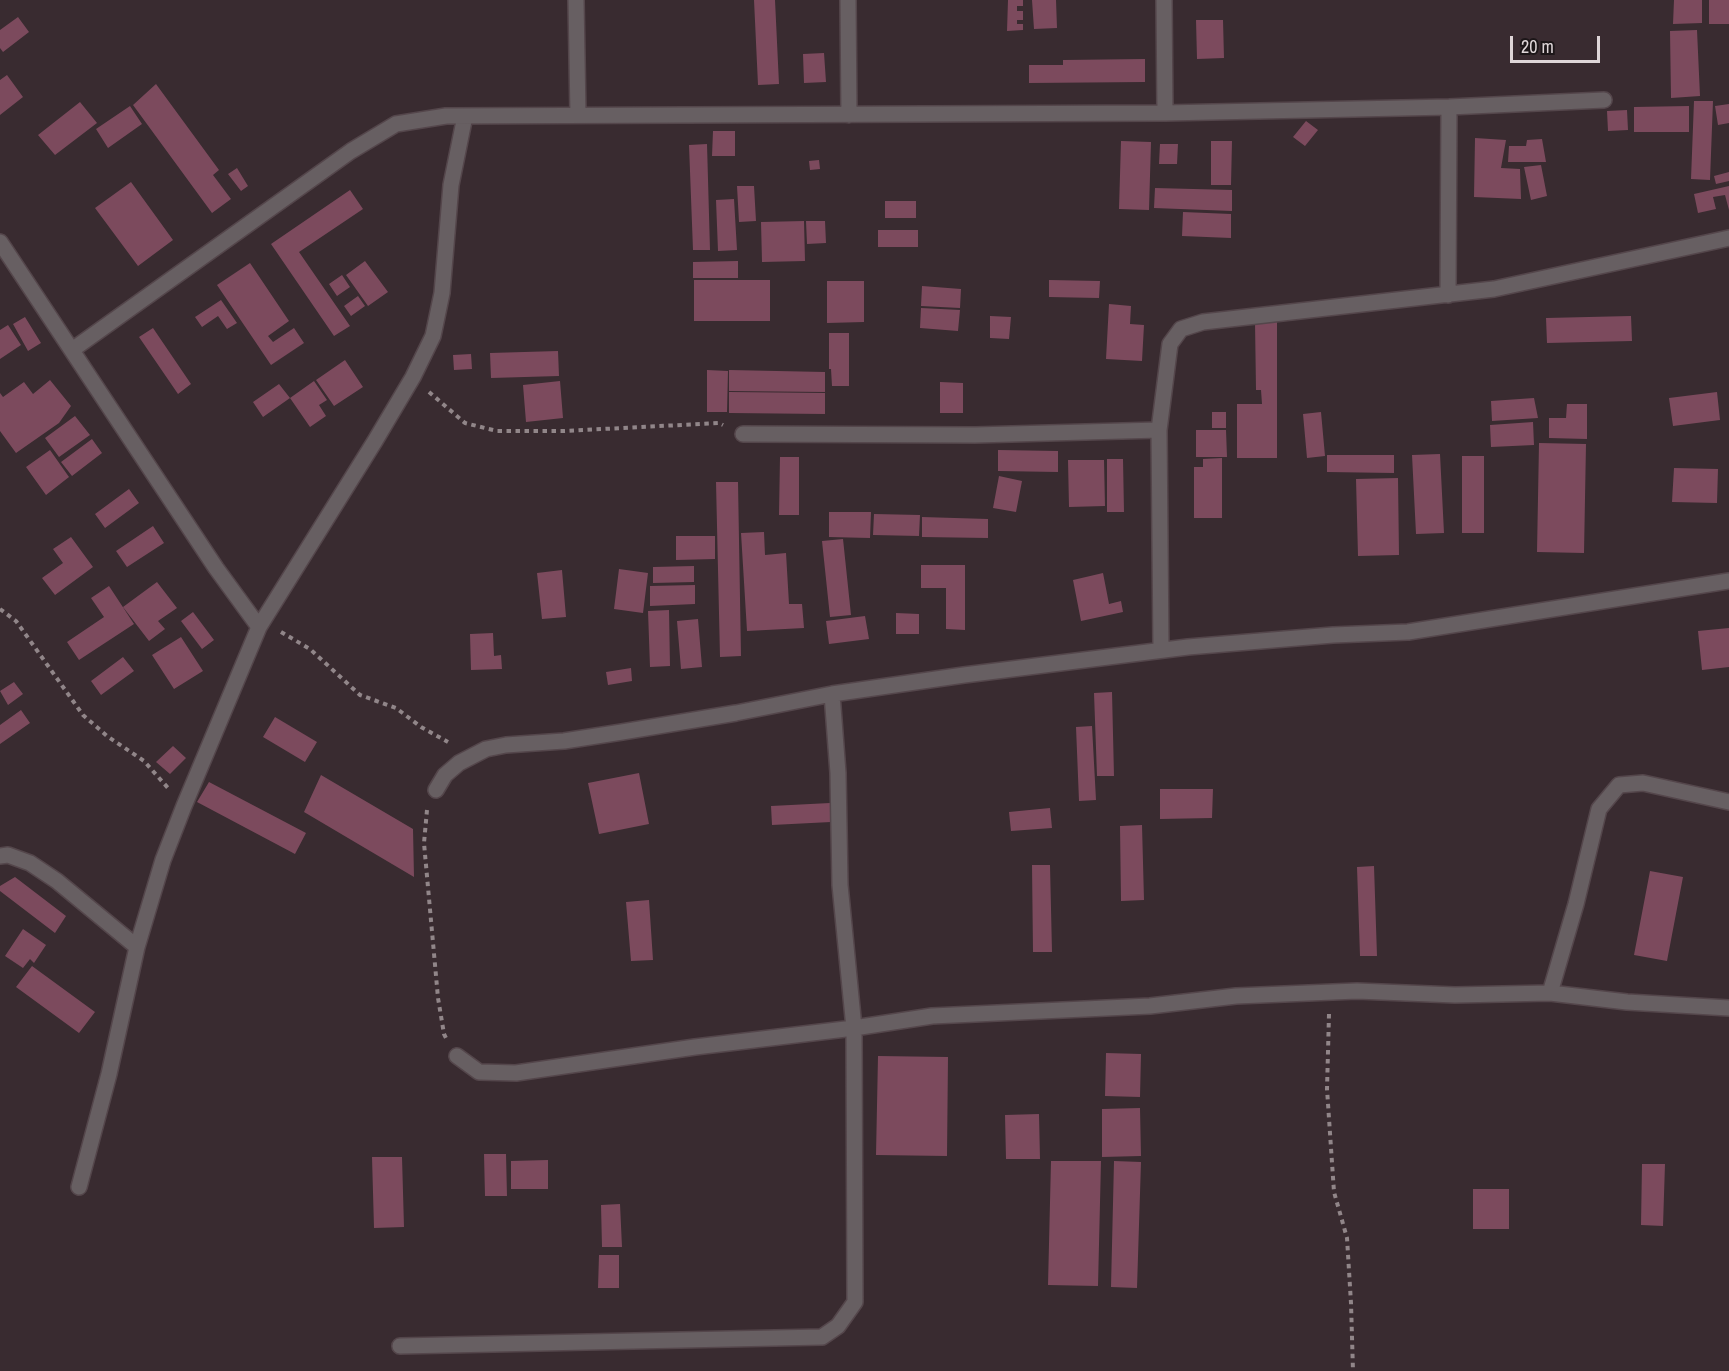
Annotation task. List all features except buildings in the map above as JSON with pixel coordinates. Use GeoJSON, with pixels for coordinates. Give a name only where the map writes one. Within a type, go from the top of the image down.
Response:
{"type":"FeatureCollection","features":[{"type":"Feature","properties":{"kind":"street"},"geometry":{"type":"LineString","coordinates":[[576,0],[578,115]]}},
{"type":"Feature","properties":{"kind":"street"},"geometry":{"type":"LineString","coordinates":[[848,0],[849,115]]}},
{"type":"Feature","properties":{"kind":"street"},"geometry":{"type":"LineString","coordinates":[[1164,0],[1165,113]]}},
{"type":"Feature","properties":{"kind":"street"},"geometry":{"type":"LineString","coordinates":[[72,350],[351,151],[396,124],[446,116],[1165,113],[1604,100]]}},
{"type":"Feature","properties":{"kind":"street"},"geometry":{"type":"LineString","coordinates":[[1448,295],[1449,106]]}},
{"type":"Feature","properties":{"kind":"street"},"geometry":{"type":"LineString","coordinates":[[79,1187],[109,1074],[137,947],[163,860],[184,806],[259,627],[413,377],[433,336],[442,293],[451,184],[465,116]]}},
{"type":"Feature","properties":{"kind":"street"},"geometry":{"type":"LineString","coordinates":[[1161,650],[1159,430],[1170,344],[1181,329],[1203,322],[1494,289],[1729,238]]}},
{"type":"Feature","properties":{"kind":"street"},"geometry":{"type":"LineString","coordinates":[[0,242],[216,568],[259,627]]}},
{"type":"Feature","properties":{"kind":"street"},"geometry":{"type":"LineString","coordinates":[[743,434],[975,435],[1159,430]]}},
{"type":"Feature","properties":{"kind":"street"},"geometry":{"type":"LineString","coordinates":[[436,790],[445,775],[459,763],[486,749],[507,745],[564,741],[736,713],[832,694],[1161,650],[1333,635],[1408,632],[1729,581]]}},
{"type":"Feature","properties":{"kind":"street"},"geometry":{"type":"LineString","coordinates":[[400,1346],[822,1337],[838,1326],[855,1302],[854,1028],[840,885],[838,773],[832,694]]}},
{"type":"Feature","properties":{"kind":"street"},"geometry":{"type":"LineString","coordinates":[[1550,993],[1576,904],[1599,809],[1619,785],[1642,783],[1729,802]]}},
{"type":"Feature","properties":{"kind":"street"},"geometry":{"type":"LineString","coordinates":[[0,856],[8,855],[30,863],[57,880],[137,947]]}},
{"type":"Feature","properties":{"kind":"street"},"geometry":{"type":"LineString","coordinates":[[457,1056],[479,1072],[516,1073],[695,1047],[958,1014],[1150,1006],[1236,996],[1357,992],[1455,995],[1550,993],[1627,1002],[1729,1008]]}},
{"type":"Feature","properties":{"kind":"path"},"geometry":{"type":"LineString","coordinates":[[413,377],[465,423],[497,431],[564,431],[719,423],[743,434]]}},
{"type":"Feature","properties":{"kind":"path"},"geometry":{"type":"LineString","coordinates":[[0,609],[16,621],[83,715],[107,736],[144,761],[184,806]]}},
{"type":"Feature","properties":{"kind":"path"},"geometry":{"type":"LineString","coordinates":[[259,627],[280,632],[310,649],[360,695],[396,708],[444,742],[486,749]]}},
{"type":"Feature","properties":{"kind":"path"},"geometry":{"type":"LineString","coordinates":[[436,790],[426,813],[424,843],[444,1034],[457,1056]]}},
{"type":"Feature","properties":{"kind":"path"},"geometry":{"type":"LineString","coordinates":[[1329,993],[1327,1089],[1334,1192],[1347,1238],[1352,1304],[1353,1371]]}}]}
